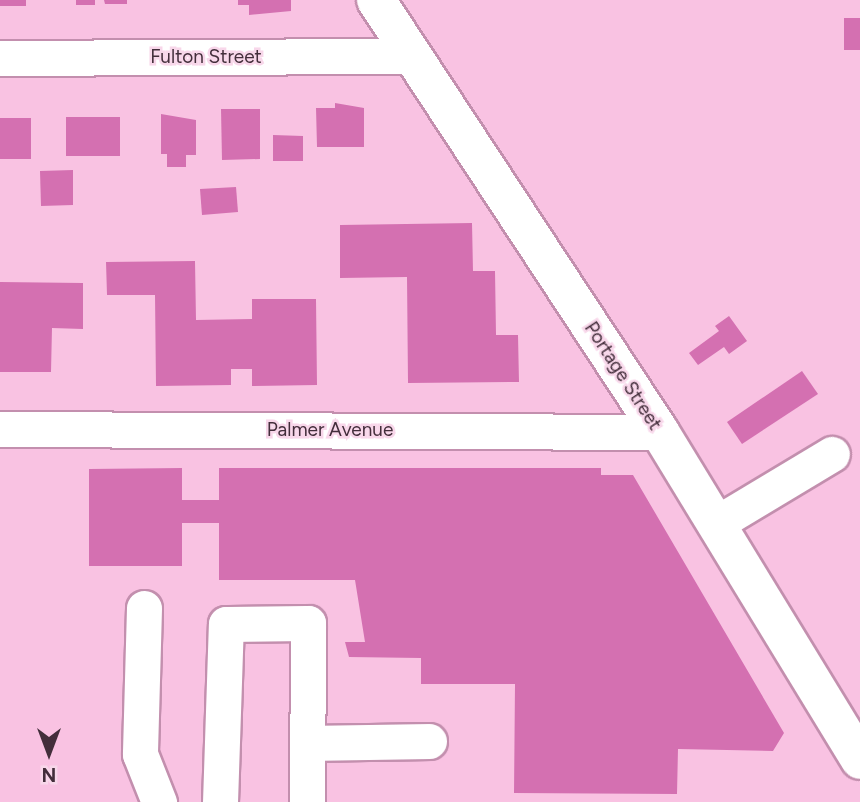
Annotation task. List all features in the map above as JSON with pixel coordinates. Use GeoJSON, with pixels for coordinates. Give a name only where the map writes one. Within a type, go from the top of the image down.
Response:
{"type":"FeatureCollection","features":[{"type":"Feature","properties":{"kind":"main road","name":"Portage Street"},"geometry":{"type":"LineString","coordinates":[[376,0],[660,432],[857,745]]}},
{"type":"Feature","properties":{"kind":"street","name":"Fulton Street"},"geometry":{"type":"LineString","coordinates":[[0,58],[412,55]]}},
{"type":"Feature","properties":{"kind":"street","name":"Palmer Avenue"},"geometry":{"type":"LineString","coordinates":[[0,429],[660,432]]}},
{"type":"Feature","properties":{"kind":"street"},"geometry":{"type":"LineString","coordinates":[[717,523],[832,454]]}},
{"type":"Feature","properties":{"kind":"street"},"geometry":{"type":"LineString","coordinates":[[144,608],[140,754],[159,802]]}},
{"type":"Feature","properties":{"kind":"street"},"geometry":{"type":"LineString","coordinates":[[220,802],[226,624],[308,623],[307,802]]}},
{"type":"Feature","properties":{"kind":"street"},"geometry":{"type":"LineString","coordinates":[[308,743],[429,741]]}},
{"type":"Feature","properties":{"kind":"building"},"geometry":{"type":"Polygon","coordinates":[[[0,0],[26,0],[26,6],[0,6],[0,0]]]}},
{"type":"Feature","properties":{"kind":"building"},"geometry":{"type":"Polygon","coordinates":[[[76,0],[95,0],[95,5],[76,5],[76,0]]]}},
{"type":"Feature","properties":{"kind":"building"},"geometry":{"type":"Polygon","coordinates":[[[104,0],[127,0],[127,4],[105,4],[104,0]]]}},
{"type":"Feature","properties":{"kind":"building"},"geometry":{"type":"Polygon","coordinates":[[[238,0],[291,0],[291,11],[249,15],[249,5],[238,5],[238,0]]]}},
{"type":"Feature","properties":{"kind":"building"},"geometry":{"type":"Polygon","coordinates":[[[844,18],[860,18],[860,50],[844,50],[844,18]]]}},
{"type":"Feature","properties":{"kind":"building"},"geometry":{"type":"Polygon","coordinates":[[[335,103],[364,108],[364,147],[317,147],[316,108],[335,108],[335,103]]]}},
{"type":"Feature","properties":{"kind":"building"},"geometry":{"type":"Polygon","coordinates":[[[221,109],[260,109],[260,159],[222,160],[221,109]]]}},
{"type":"Feature","properties":{"kind":"building"},"geometry":{"type":"Polygon","coordinates":[[[161,114],[196,120],[196,155],[186,155],[186,167],[167,167],[167,154],[161,154],[161,114]]]}},
{"type":"Feature","properties":{"kind":"building"},"geometry":{"type":"Polygon","coordinates":[[[66,117],[120,117],[120,156],[66,156],[66,117]]]}},
{"type":"Feature","properties":{"kind":"building"},"geometry":{"type":"Polygon","coordinates":[[[0,118],[31,118],[31,159],[0,159],[0,118]]]}},
{"type":"Feature","properties":{"kind":"building"},"geometry":{"type":"Polygon","coordinates":[[[273,135],[303,136],[303,161],[273,161],[273,135]]]}},
{"type":"Feature","properties":{"kind":"building"},"geometry":{"type":"Polygon","coordinates":[[[73,170],[73,205],[41,206],[40,171],[73,170]]]}},
{"type":"Feature","properties":{"kind":"building"},"geometry":{"type":"Polygon","coordinates":[[[236,187],[238,212],[202,215],[200,189],[236,187]]]}},
{"type":"Feature","properties":{"kind":"building"},"geometry":{"type":"Polygon","coordinates":[[[472,223],[473,271],[495,271],[496,335],[518,335],[519,382],[408,383],[407,277],[340,278],[340,225],[472,223]]]}},
{"type":"Feature","properties":{"kind":"building"},"geometry":{"type":"Polygon","coordinates":[[[195,261],[196,320],[252,319],[252,299],[316,299],[317,385],[252,386],[252,369],[231,369],[231,385],[156,386],[155,295],[107,295],[106,262],[195,261]]]}},
{"type":"Feature","properties":{"kind":"building"},"geometry":{"type":"Polygon","coordinates":[[[0,282],[83,283],[83,329],[52,328],[51,372],[0,372],[0,282]]]}},
{"type":"Feature","properties":{"kind":"building"},"geometry":{"type":"Polygon","coordinates":[[[729,316],[747,341],[729,354],[724,347],[698,365],[689,353],[719,331],[715,326],[729,316]]]}},
{"type":"Feature","properties":{"kind":"building"},"geometry":{"type":"Polygon","coordinates":[[[802,371],[818,394],[742,444],[727,422],[802,371]]]}},
{"type":"Feature","properties":{"kind":"building"},"geometry":{"type":"Polygon","coordinates":[[[182,468],[182,500],[219,500],[219,468],[601,468],[601,475],[633,475],[784,733],[773,751],[678,749],[677,794],[514,793],[515,684],[421,684],[421,658],[349,657],[345,642],[365,642],[355,580],[219,580],[219,523],[182,523],[182,566],[89,566],[89,469],[182,468]]]}}]}
